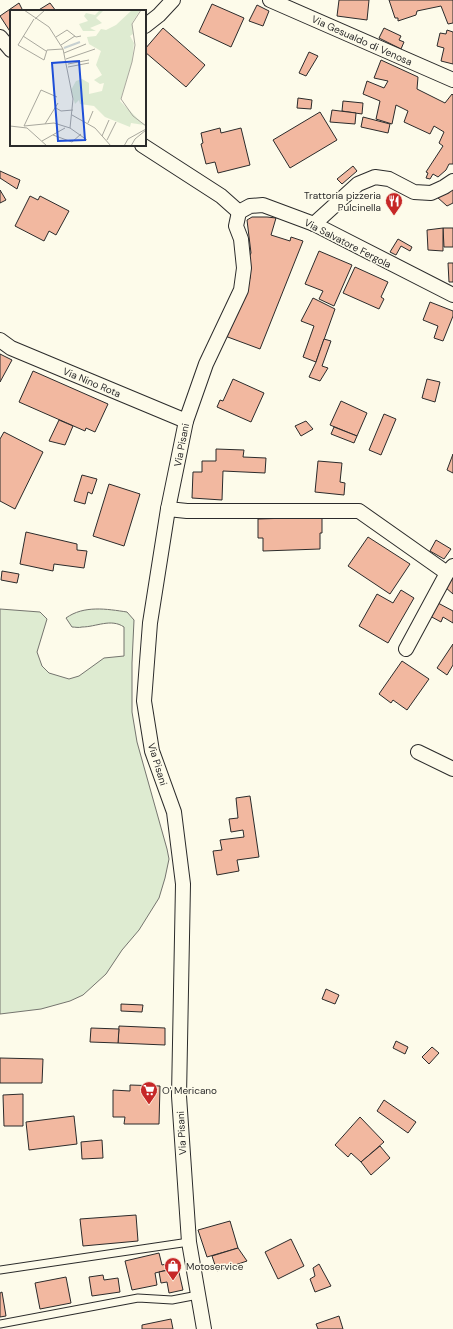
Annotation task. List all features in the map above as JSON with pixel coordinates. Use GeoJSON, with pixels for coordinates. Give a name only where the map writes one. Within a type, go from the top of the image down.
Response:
{"type":"FeatureCollection","features":[{"type":"Feature","properties":{"kind":"street"},"geometry":{"type":"LineString","coordinates":[[146,25],[159,15],[173,0]]}},
{"type":"Feature","properties":{"kind":"street","name":"Via Gesualdo di Venosa"},"geometry":{"type":"LineString","coordinates":[[270,0],[453,80]]}},
{"type":"Feature","properties":{"kind":"street"},"geometry":{"type":"LineString","coordinates":[[0,37],[10,49]]}},
{"type":"Feature","properties":{"kind":"street"},"geometry":{"type":"LineString","coordinates":[[144,146],[221,196],[239,212]]}},
{"type":"Feature","properties":{"kind":"street"},"geometry":{"type":"LineString","coordinates":[[314,224],[358,184],[375,177],[389,179],[414,192],[431,193],[453,181]]}},
{"type":"Feature","properties":{"kind":"street","name":"Via Salvatore Fergola"},"geometry":{"type":"LineString","coordinates":[[239,212],[250,206],[263,205],[314,224],[453,295]]}},
{"type":"Feature","properties":{"kind":"street","name":"Via Pisani"},"geometry":{"type":"LineString","coordinates":[[204,1329],[189,1242],[180,1096],[183,884],[174,812],[152,751],[144,702],[150,623],[168,509],[186,421],[206,364],[241,290],[244,268],[241,239],[236,226],[239,212]]}},
{"type":"Feature","properties":{"kind":"street","name":"Via Nino Rota"},"geometry":{"type":"LineString","coordinates":[[0,340],[11,348],[186,421]]}},
{"type":"Feature","properties":{"kind":"street"},"geometry":{"type":"LineString","coordinates":[[168,509],[187,511],[359,511],[450,569],[406,649]]}},
{"type":"Feature","properties":{"kind":"street"},"geometry":{"type":"LineString","coordinates":[[418,752],[453,769]]}},
{"type":"Feature","properties":{"kind":"lane"},"geometry":{"type":"LineString","coordinates":[[0,1270],[189,1242]]}},
{"type":"Feature","properties":{"kind":"lane"},"geometry":{"type":"LineString","coordinates":[[0,1324],[138,1298],[172,1300],[198,1295]]}},
{"type":"Feature","properties":{"kind":"green space"},"geometry":{"type":"Polygon","coordinates":[[[0,609],[40,612],[47,619],[37,652],[42,666],[49,673],[69,679],[79,676],[104,658],[124,656],[124,627],[119,624],[109,623],[87,627],[72,627],[66,618],[80,611],[104,609],[127,612],[134,620],[132,712],[137,742],[169,859],[159,898],[139,930],[122,950],[106,974],[83,995],[70,1001],[41,1009],[0,1014],[0,609]]]}},
{"type":"Feature","properties":{"kind":"building"},"geometry":{"type":"Polygon","coordinates":[[[339,0],[369,0],[367,20],[337,16],[339,0]]]}},
{"type":"Feature","properties":{"kind":"building"},"geometry":{"type":"Polygon","coordinates":[[[389,0],[453,0],[453,23],[448,24],[441,6],[417,11],[416,15],[398,21],[398,18],[395,18],[389,0]]]}},
{"type":"Feature","properties":{"kind":"building"},"geometry":{"type":"Polygon","coordinates":[[[19,3],[22,10],[10,10],[10,31],[0,16],[19,3]]]}},
{"type":"Feature","properties":{"kind":"building"},"geometry":{"type":"Polygon","coordinates":[[[50,3],[55,10],[39,10],[50,3]]]}},
{"type":"Feature","properties":{"kind":"building"},"geometry":{"type":"Polygon","coordinates":[[[212,4],[244,18],[231,47],[199,32],[212,4]]]}},
{"type":"Feature","properties":{"kind":"building"},"geometry":{"type":"Polygon","coordinates":[[[257,5],[269,11],[263,26],[249,21],[257,5]]]}},
{"type":"Feature","properties":{"kind":"building"},"geometry":{"type":"Polygon","coordinates":[[[163,28],[205,65],[186,87],[146,53],[146,48],[163,28]]]}},
{"type":"Feature","properties":{"kind":"building"},"geometry":{"type":"Polygon","coordinates":[[[384,28],[401,36],[399,40],[404,42],[401,49],[379,38],[384,28]]]}},
{"type":"Feature","properties":{"kind":"building"},"geometry":{"type":"Polygon","coordinates":[[[447,30],[453,32],[453,64],[441,61],[444,48],[437,46],[440,33],[446,34],[447,30]]]}},
{"type":"Feature","properties":{"kind":"building"},"geometry":{"type":"Polygon","coordinates":[[[309,52],[318,56],[306,76],[299,73],[309,52]]]}},
{"type":"Feature","properties":{"kind":"building"},"geometry":{"type":"Polygon","coordinates":[[[381,60],[418,77],[417,89],[445,103],[452,94],[453,95],[453,164],[449,164],[446,170],[438,177],[433,174],[430,179],[426,178],[428,173],[426,172],[443,146],[439,143],[444,132],[434,126],[430,134],[404,122],[408,111],[396,105],[392,124],[376,119],[380,101],[363,94],[367,81],[384,88],[388,81],[374,78],[381,60]]]}},
{"type":"Feature","properties":{"kind":"building"},"geometry":{"type":"Polygon","coordinates":[[[298,98],[312,100],[311,109],[297,108],[298,98]]]}},
{"type":"Feature","properties":{"kind":"building"},"geometry":{"type":"Polygon","coordinates":[[[343,101],[363,103],[362,114],[342,111],[343,101]]]}},
{"type":"Feature","properties":{"kind":"building"},"geometry":{"type":"Polygon","coordinates":[[[332,110],[356,113],[355,124],[330,122],[332,110]]]}},
{"type":"Feature","properties":{"kind":"building"},"geometry":{"type":"Polygon","coordinates":[[[320,112],[337,140],[290,168],[273,140],[320,112]]]}},
{"type":"Feature","properties":{"kind":"building"},"geometry":{"type":"Polygon","coordinates":[[[363,117],[390,124],[388,133],[361,127],[363,117]]]}},
{"type":"Feature","properties":{"kind":"building"},"geometry":{"type":"Polygon","coordinates":[[[220,128],[221,133],[241,128],[250,165],[218,173],[215,162],[206,164],[201,144],[203,143],[201,133],[220,128]]]}},
{"type":"Feature","properties":{"kind":"building"},"geometry":{"type":"Polygon","coordinates":[[[353,166],[357,171],[342,184],[337,179],[353,166]]]}},
{"type":"Feature","properties":{"kind":"building"},"geometry":{"type":"Polygon","coordinates":[[[0,171],[20,180],[17,189],[0,178],[0,171]]]}},
{"type":"Feature","properties":{"kind":"building"},"geometry":{"type":"Polygon","coordinates":[[[453,188],[453,203],[447,206],[437,197],[453,188]]]}},
{"type":"Feature","properties":{"kind":"building"},"geometry":{"type":"Polygon","coordinates":[[[0,190],[6,200],[0,203],[0,190]]]}},
{"type":"Feature","properties":{"kind":"building"},"geometry":{"type":"Polygon","coordinates":[[[30,196],[38,200],[40,196],[69,211],[56,235],[49,231],[44,241],[15,226],[30,196]]]}},
{"type":"Feature","properties":{"kind":"building"},"geometry":{"type":"Polygon","coordinates":[[[252,217],[276,218],[271,235],[290,241],[291,237],[303,241],[260,349],[225,336],[250,278],[249,257],[251,253],[247,220],[252,217]]]}},
{"type":"Feature","properties":{"kind":"building"},"geometry":{"type":"Polygon","coordinates":[[[443,228],[453,228],[453,247],[444,247],[443,228]]]}},
{"type":"Feature","properties":{"kind":"building"},"geometry":{"type":"Polygon","coordinates":[[[443,228],[443,251],[428,250],[427,230],[443,228]]]}},
{"type":"Feature","properties":{"kind":"building"},"geometry":{"type":"Polygon","coordinates":[[[398,239],[412,247],[410,251],[401,246],[396,255],[390,252],[398,239]]]}},
{"type":"Feature","properties":{"kind":"building"},"geometry":{"type":"Polygon","coordinates":[[[319,251],[352,265],[334,306],[319,299],[323,291],[305,284],[319,251]]]}},
{"type":"Feature","properties":{"kind":"building"},"geometry":{"type":"Polygon","coordinates":[[[448,263],[453,263],[453,282],[449,282],[448,263]]]}},
{"type":"Feature","properties":{"kind":"building"},"geometry":{"type":"Polygon","coordinates":[[[355,267],[388,282],[381,297],[384,299],[379,309],[343,293],[355,267]]]}},
{"type":"Feature","properties":{"kind":"building"},"geometry":{"type":"Polygon","coordinates":[[[313,298],[335,309],[316,362],[303,357],[314,326],[301,321],[313,298]]]}},
{"type":"Feature","properties":{"kind":"building"},"geometry":{"type":"Polygon","coordinates":[[[430,302],[453,311],[453,316],[443,341],[434,338],[438,326],[423,320],[430,302]]]}},
{"type":"Feature","properties":{"kind":"building"},"geometry":{"type":"Polygon","coordinates":[[[324,339],[331,341],[322,366],[328,368],[320,381],[309,377],[324,339]]]}},
{"type":"Feature","properties":{"kind":"building"},"geometry":{"type":"Polygon","coordinates":[[[0,354],[12,360],[0,382],[0,354]]]}},
{"type":"Feature","properties":{"kind":"building"},"geometry":{"type":"Polygon","coordinates":[[[33,371],[108,404],[95,432],[86,428],[85,431],[19,402],[33,371]]]}},
{"type":"Feature","properties":{"kind":"building"},"geometry":{"type":"Polygon","coordinates":[[[233,379],[264,393],[251,422],[217,407],[220,400],[223,401],[233,379]]]}},
{"type":"Feature","properties":{"kind":"building"},"geometry":{"type":"Polygon","coordinates":[[[427,379],[440,382],[435,402],[422,398],[427,379]]]}},
{"type":"Feature","properties":{"kind":"building"},"geometry":{"type":"Polygon","coordinates":[[[341,401],[367,413],[357,436],[330,425],[341,401]]]}},
{"type":"Feature","properties":{"kind":"building"},"geometry":{"type":"Polygon","coordinates":[[[384,414],[396,419],[381,455],[369,450],[384,414]]]}},
{"type":"Feature","properties":{"kind":"building"},"geometry":{"type":"Polygon","coordinates":[[[59,420],[73,426],[65,445],[49,441],[59,420]]]}},
{"type":"Feature","properties":{"kind":"building"},"geometry":{"type":"Polygon","coordinates":[[[306,421],[313,429],[301,436],[295,426],[306,421]]]}},
{"type":"Feature","properties":{"kind":"building"},"geometry":{"type":"Polygon","coordinates":[[[334,427],[357,436],[354,443],[331,434],[334,427]]]}},
{"type":"Feature","properties":{"kind":"building"},"geometry":{"type":"Polygon","coordinates":[[[4,432],[43,452],[15,509],[0,501],[0,439],[4,432]]]}},
{"type":"Feature","properties":{"kind":"building"},"geometry":{"type":"Polygon","coordinates":[[[216,449],[244,450],[243,457],[266,458],[265,473],[223,471],[222,500],[192,498],[193,472],[202,472],[202,461],[216,461],[216,449]]]}},
{"type":"Feature","properties":{"kind":"building"},"geometry":{"type":"Polygon","coordinates":[[[453,454],[453,473],[447,470],[453,454]]]}},
{"type":"Feature","properties":{"kind":"building"},"geometry":{"type":"Polygon","coordinates":[[[318,461],[342,463],[340,482],[345,483],[344,495],[315,492],[318,461]]]}},
{"type":"Feature","properties":{"kind":"building"},"geometry":{"type":"Polygon","coordinates":[[[82,475],[97,479],[92,494],[88,492],[85,504],[74,501],[82,475]]]}},
{"type":"Feature","properties":{"kind":"building"},"geometry":{"type":"Polygon","coordinates":[[[109,484],[140,494],[124,546],[93,536],[109,484]]]}},
{"type":"Feature","properties":{"kind":"building"},"geometry":{"type":"Polygon","coordinates":[[[322,517],[320,549],[263,551],[263,538],[258,538],[258,519],[322,517]]]}},
{"type":"Feature","properties":{"kind":"building"},"geometry":{"type":"Polygon","coordinates":[[[26,532],[77,544],[77,550],[87,551],[84,568],[54,564],[53,571],[20,564],[26,532]]]}},
{"type":"Feature","properties":{"kind":"building"},"geometry":{"type":"Polygon","coordinates":[[[368,537],[410,564],[390,594],[348,566],[368,537]]]}},
{"type":"Feature","properties":{"kind":"building"},"geometry":{"type":"Polygon","coordinates":[[[436,540],[451,549],[444,559],[430,551],[436,540]]]}},
{"type":"Feature","properties":{"kind":"building"},"geometry":{"type":"Polygon","coordinates":[[[2,571],[19,574],[17,583],[1,580],[2,571]]]}},
{"type":"Feature","properties":{"kind":"building"},"geometry":{"type":"Polygon","coordinates":[[[453,577],[453,594],[445,587],[453,577]]]}},
{"type":"Feature","properties":{"kind":"building"},"geometry":{"type":"Polygon","coordinates":[[[401,590],[414,598],[388,643],[359,626],[377,594],[393,603],[401,590]]]}},
{"type":"Feature","properties":{"kind":"building"},"geometry":{"type":"Polygon","coordinates":[[[438,603],[453,611],[453,623],[443,617],[441,622],[430,616],[438,603]]]}},
{"type":"Feature","properties":{"kind":"building"},"geometry":{"type":"Polygon","coordinates":[[[453,644],[453,665],[447,675],[437,668],[453,644]]]}},
{"type":"Feature","properties":{"kind":"building"},"geometry":{"type":"Polygon","coordinates":[[[402,661],[429,679],[407,710],[393,700],[391,703],[379,694],[402,661]]]}},
{"type":"Feature","properties":{"kind":"building"},"geometry":{"type":"Polygon","coordinates":[[[250,796],[259,857],[237,860],[239,871],[217,875],[213,851],[222,850],[220,840],[244,837],[243,830],[231,832],[229,819],[238,818],[236,798],[250,796]]]}},
{"type":"Feature","properties":{"kind":"building"},"geometry":{"type":"Polygon","coordinates":[[[326,989],[339,995],[335,1004],[322,999],[326,989]]]}},
{"type":"Feature","properties":{"kind":"building"},"geometry":{"type":"Polygon","coordinates":[[[121,1004],[143,1005],[142,1012],[121,1011],[121,1004]]]}},
{"type":"Feature","properties":{"kind":"building"},"geometry":{"type":"Polygon","coordinates":[[[119,1026],[165,1028],[165,1045],[118,1043],[119,1026]]]}},
{"type":"Feature","properties":{"kind":"building"},"geometry":{"type":"Polygon","coordinates":[[[91,1028],[119,1029],[118,1043],[90,1042],[91,1028]]]}},
{"type":"Feature","properties":{"kind":"building"},"geometry":{"type":"Polygon","coordinates":[[[396,1041],[408,1047],[405,1054],[393,1048],[396,1041]]]}},
{"type":"Feature","properties":{"kind":"building"},"geometry":{"type":"Polygon","coordinates":[[[432,1047],[439,1053],[429,1064],[422,1057],[432,1047]]]}},
{"type":"Feature","properties":{"kind":"building"},"geometry":{"type":"Polygon","coordinates":[[[0,1058],[43,1059],[42,1083],[0,1083],[0,1058]]]}},
{"type":"Feature","properties":{"kind":"building"},"geometry":{"type":"Polygon","coordinates":[[[130,1085],[160,1086],[159,1124],[124,1124],[125,1117],[113,1117],[113,1090],[130,1091],[130,1085]]]}},
{"type":"Feature","properties":{"kind":"building"},"geometry":{"type":"Polygon","coordinates":[[[23,1094],[23,1126],[4,1126],[3,1095],[23,1094]]]}},
{"type":"Feature","properties":{"kind":"building"},"geometry":{"type":"Polygon","coordinates":[[[384,1100],[416,1122],[408,1133],[377,1111],[384,1100]]]}},
{"type":"Feature","properties":{"kind":"building"},"geometry":{"type":"Polygon","coordinates":[[[74,1116],[77,1144],[29,1150],[26,1122],[74,1116]]]}},
{"type":"Feature","properties":{"kind":"building"},"geometry":{"type":"Polygon","coordinates":[[[360,1117],[384,1142],[361,1162],[351,1153],[348,1157],[335,1145],[360,1117]]]}},
{"type":"Feature","properties":{"kind":"building"},"geometry":{"type":"Polygon","coordinates":[[[102,1140],[103,1158],[82,1159],[81,1142],[102,1140]]]}},
{"type":"Feature","properties":{"kind":"building"},"geometry":{"type":"Polygon","coordinates":[[[380,1146],[390,1158],[371,1175],[361,1162],[380,1146]]]}},
{"type":"Feature","properties":{"kind":"building"},"geometry":{"type":"Polygon","coordinates":[[[136,1215],[138,1241],[83,1246],[80,1219],[136,1215]]]}},
{"type":"Feature","properties":{"kind":"building"},"geometry":{"type":"Polygon","coordinates":[[[230,1221],[238,1248],[207,1257],[198,1230],[230,1221]]]}},
{"type":"Feature","properties":{"kind":"building"},"geometry":{"type":"Polygon","coordinates":[[[291,1239],[304,1266],[278,1279],[265,1252],[291,1239]]]}},
{"type":"Feature","properties":{"kind":"building"},"geometry":{"type":"Polygon","coordinates":[[[238,1248],[247,1261],[217,1271],[212,1256],[238,1248]]]}},
{"type":"Feature","properties":{"kind":"building"},"geometry":{"type":"Polygon","coordinates":[[[159,1253],[162,1265],[166,1264],[167,1270],[155,1273],[157,1285],[132,1290],[125,1261],[159,1253]]]}},
{"type":"Feature","properties":{"kind":"building"},"geometry":{"type":"Polygon","coordinates":[[[319,1264],[331,1286],[315,1292],[310,1279],[315,1276],[313,1268],[319,1264]]]}},
{"type":"Feature","properties":{"kind":"building"},"geometry":{"type":"Polygon","coordinates":[[[178,1268],[183,1290],[169,1293],[167,1282],[161,1283],[159,1272],[178,1268]]]}},
{"type":"Feature","properties":{"kind":"building"},"geometry":{"type":"Polygon","coordinates":[[[103,1275],[104,1280],[118,1278],[120,1292],[92,1296],[89,1277],[103,1275]]]}},
{"type":"Feature","properties":{"kind":"building"},"geometry":{"type":"Polygon","coordinates":[[[66,1277],[71,1303],[40,1309],[35,1283],[66,1277]]]}},
{"type":"Feature","properties":{"kind":"building"},"geometry":{"type":"Polygon","coordinates":[[[2,1292],[6,1316],[0,1317],[0,1293],[2,1292]]]}},
{"type":"Feature","properties":{"kind":"building"},"geometry":{"type":"Polygon","coordinates":[[[339,1316],[343,1329],[318,1329],[316,1324],[339,1316]]]}},
{"type":"Feature","properties":{"kind":"building"},"geometry":{"type":"Polygon","coordinates":[[[171,1319],[173,1329],[142,1329],[142,1325],[171,1319]]]}},
{"type":"Feature","properties":{"kind":"place","name":"Trattoria pizzeria Pulcinella"},"geometry":{"type":"Point","coordinates":[394,216]}},
{"type":"Feature","properties":{"kind":"place","name":"O' Mericano"},"geometry":{"type":"Point","coordinates":[149,1105]}},
{"type":"Feature","properties":{"kind":"place","name":"Motoservice"},"geometry":{"type":"Point","coordinates":[173,1281]}}]}
